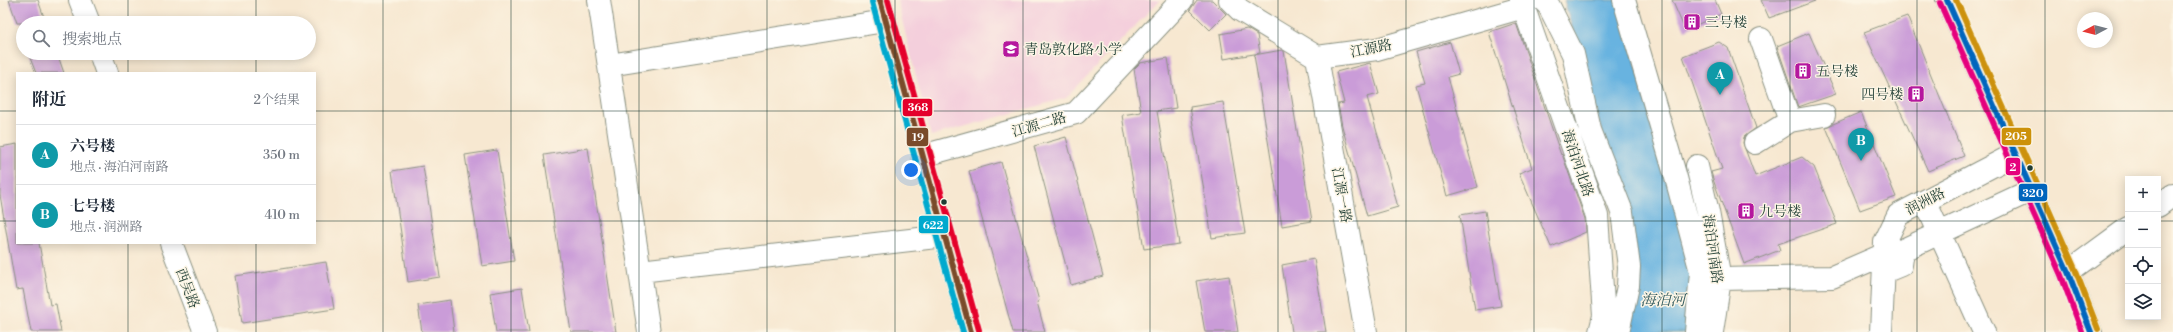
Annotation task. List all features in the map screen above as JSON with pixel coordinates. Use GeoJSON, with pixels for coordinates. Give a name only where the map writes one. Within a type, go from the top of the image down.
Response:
{"type":"FeatureCollection","features":[{"type":"Feature","properties":{"kind":"street"},"geometry":{"type":"LineString","coordinates":[[80,0],[86,16]]}},
{"type":"Feature","properties":{"kind":"street"},"geometry":{"type":"LineString","coordinates":[[599,0],[649,332]]}},
{"type":"Feature","properties":{"kind":"street","name":"江源二路"},"geometry":{"type":"LineString","coordinates":[[922,156],[1076,113],[1182,0]]}},
{"type":"Feature","properties":{"kind":"street"},"geometry":{"type":"LineString","coordinates":[[1230,0],[1240,10],[1317,57]]}},
{"type":"Feature","properties":{"kind":"street"},"geometry":{"type":"LineString","coordinates":[[1624,0],[1675,174],[1701,272],[1696,332]]}},
{"type":"Feature","properties":{"kind":"street"},"geometry":{"type":"LineString","coordinates":[[1947,0],[2068,272],[2091,332]]}},
{"type":"Feature","properties":{"kind":"street"},"geometry":{"type":"LineString","coordinates":[[1529,2],[1549,6],[1573,54],[1590,130],[1622,212],[1629,267],[1628,286],[1618,332]]}},
{"type":"Feature","properties":{"kind":"street","name":"江源路"},"geometry":{"type":"LineString","coordinates":[[1317,57],[1377,49],[1529,2]]}},
{"type":"Feature","properties":{"kind":"street","name":"海泊河北路"},"geometry":{"type":"LineString","coordinates":[[1529,2],[1597,216],[1604,316],[1600,332]]}},
{"type":"Feature","properties":{"kind":"street"},"geometry":{"type":"LineString","coordinates":[[609,66],[882,10],[971,332]]}},
{"type":"Feature","properties":{"kind":"street"},"geometry":{"type":"LineString","coordinates":[[1761,39],[1790,121]]}},
{"type":"Feature","properties":{"kind":"street","name":"江源一路"},"geometry":{"type":"LineString","coordinates":[[1317,57],[1366,332]]}},
{"type":"Feature","properties":{"kind":"street"},"geometry":{"type":"LineString","coordinates":[[102,60],[107,72]]}},
{"type":"Feature","properties":{"kind":"street"},"geometry":{"type":"LineString","coordinates":[[1755,143],[1790,121],[1824,115]]}},
{"type":"Feature","properties":{"kind":"street","name":"润洲路"},"geometry":{"type":"LineString","coordinates":[[1881,332],[1885,242],[1898,215],[2015,154]]}},
{"type":"Feature","properties":{"kind":"street","name":"海泊河南路"},"geometry":{"type":"LineString","coordinates":[[1697,166],[1708,212],[1720,279],[1712,332]]}},
{"type":"Feature","properties":{"kind":"street"},"geometry":{"type":"LineString","coordinates":[[1720,279],[1832,278],[1884,263],[1902,265],[1903,250],[2032,190]]}},
{"type":"Feature","properties":{"kind":"street"},"geometry":{"type":"LineString","coordinates":[[2161,204],[2173,194]]}},
{"type":"Feature","properties":{"kind":"street"},"geometry":{"type":"LineString","coordinates":[[1930,212],[1984,332]]}},
{"type":"Feature","properties":{"kind":"street"},"geometry":{"type":"LineString","coordinates":[[2068,272],[2125,230]]}},
{"type":"Feature","properties":{"kind":"street"},"geometry":{"type":"LineString","coordinates":[[640,271],[945,236]]}},
{"type":"Feature","properties":{"kind":"street","name":"西吴路"},"geometry":{"type":"LineString","coordinates":[[171,244],[205,332]]}},
{"type":"Feature","properties":{"kind":"shaded area","name":"青岛敦化路小学"},"geometry":{"type":"Polygon","coordinates":[[[897,0],[1160,0],[1066,98],[931,136],[897,0]]]}},
{"type":"Feature","properties":{"kind":"water","name":"海泊河"},"geometry":{"type":"Polygon","coordinates":[[[1564,0],[1618,0],[1695,274],[1693,332],[1621,332],[1627,302],[1613,173],[1564,0]]]}},
{"type":"Feature","properties":{"kind":"building"},"geometry":{"type":"Polygon","coordinates":[[[9,0],[38,0],[44,16],[16,16],[16,20],[9,0]]]}},
{"type":"Feature","properties":{"kind":"building"},"geometry":{"type":"Polygon","coordinates":[[[1197,0],[1212,0],[1226,14],[1210,30],[1190,10],[1197,0]]]}},
{"type":"Feature","properties":{"kind":"building","name":"三号楼"},"geometry":{"type":"Polygon","coordinates":[[[1672,0],[1715,0],[1721,14],[1685,30],[1672,0]]]}},
{"type":"Feature","properties":{"kind":"building"},"geometry":{"type":"Polygon","coordinates":[[[1761,0],[1814,0],[1815,1],[1769,18],[1761,0]]]}},
{"type":"Feature","properties":{"kind":"building","name":"四号楼"},"geometry":{"type":"Polygon","coordinates":[[[1907,16],[1964,156],[1928,171],[1864,32],[1907,16]]]}},
{"type":"Feature","properties":{"kind":"building"},"geometry":{"type":"Polygon","coordinates":[[[1516,23],[1561,155],[1562,154],[1585,219],[1586,232],[1551,247],[1519,173],[1532,168],[1489,32],[1516,23]]]}},
{"type":"Feature","properties":{"kind":"building"},"geometry":{"type":"Polygon","coordinates":[[[1247,29],[1257,35],[1260,53],[1224,59],[1220,34],[1247,29]]]}},
{"type":"Feature","properties":{"kind":"building","name":"五号楼"},"geometry":{"type":"Polygon","coordinates":[[[1809,33],[1836,94],[1798,107],[1777,46],[1809,33]]]}},
{"type":"Feature","properties":{"kind":"building"},"geometry":{"type":"Polygon","coordinates":[[[1450,42],[1459,74],[1448,77],[1478,187],[1447,196],[1416,85],[1425,83],[1416,52],[1450,42]]]}},
{"type":"Feature","properties":{"kind":"building"},"geometry":{"type":"Polygon","coordinates":[[[1719,42],[1728,48],[1756,128],[1744,137],[1743,143],[1755,176],[1802,157],[1814,167],[1837,224],[1778,244],[1780,250],[1744,264],[1711,172],[1722,169],[1683,56],[1719,42]]]}},
{"type":"Feature","properties":{"kind":"building"},"geometry":{"type":"Polygon","coordinates":[[[1282,50],[1284,51],[1312,221],[1282,226],[1254,55],[1282,50]]]}},
{"type":"Feature","properties":{"kind":"building"},"geometry":{"type":"Polygon","coordinates":[[[1168,58],[1176,108],[1157,111],[1179,244],[1144,249],[1122,115],[1141,112],[1134,69],[1140,63],[1168,58]]]}},
{"type":"Feature","properties":{"kind":"building"},"geometry":{"type":"Polygon","coordinates":[[[31,60],[59,60],[64,72],[36,72],[31,60]]]}},
{"type":"Feature","properties":{"kind":"building"},"geometry":{"type":"Polygon","coordinates":[[[1370,63],[1379,94],[1367,97],[1398,207],[1367,216],[1342,126],[1338,104],[1344,103],[1336,72],[1370,63]]]}},
{"type":"Feature","properties":{"kind":"building"},"geometry":{"type":"Polygon","coordinates":[[[1223,102],[1245,233],[1212,238],[1190,107],[1223,102]]]}},
{"type":"Feature","properties":{"kind":"building"},"geometry":{"type":"Polygon","coordinates":[[[1861,112],[1896,197],[1860,210],[1826,127],[1861,112]]]}},
{"type":"Feature","properties":{"kind":"building"},"geometry":{"type":"Polygon","coordinates":[[[1066,137],[1103,276],[1071,285],[1034,146],[1066,137]]]}},
{"type":"Feature","properties":{"kind":"building"},"geometry":{"type":"Polygon","coordinates":[[[16,144],[16,244],[39,244],[50,305],[56,304],[61,332],[31,332],[23,289],[16,290],[0,195],[0,147],[16,144]]]}},
{"type":"Feature","properties":{"kind":"building"},"geometry":{"type":"Polygon","coordinates":[[[588,148],[616,332],[571,332],[544,155],[588,148]]]}},
{"type":"Feature","properties":{"kind":"building"},"geometry":{"type":"Polygon","coordinates":[[[497,150],[514,261],[482,266],[465,155],[497,150]]]}},
{"type":"Feature","properties":{"kind":"building"},"geometry":{"type":"Polygon","coordinates":[[[1001,162],[1039,301],[1037,302],[1045,332],[1013,332],[969,171],[1001,162]]]}},
{"type":"Feature","properties":{"kind":"building"},"geometry":{"type":"Polygon","coordinates":[[[423,166],[440,277],[408,282],[392,171],[423,166]]]}},
{"type":"Feature","properties":{"kind":"building"},"geometry":{"type":"Polygon","coordinates":[[[1485,211],[1501,306],[1475,310],[1460,215],[1485,211]]]}},
{"type":"Feature","properties":{"kind":"building"},"geometry":{"type":"Polygon","coordinates":[[[1314,259],[1326,332],[1292,332],[1282,265],[1314,259]]]}},
{"type":"Feature","properties":{"kind":"building"},"geometry":{"type":"Polygon","coordinates":[[[326,262],[334,309],[242,323],[235,276],[326,262]]]}},
{"type":"Feature","properties":{"kind":"building"},"geometry":{"type":"Polygon","coordinates":[[[1229,276],[1238,332],[1205,332],[1196,281],[1229,276]]]}},
{"type":"Feature","properties":{"kind":"building"},"geometry":{"type":"Polygon","coordinates":[[[522,288],[529,332],[496,332],[490,293],[522,288]]]}},
{"type":"Feature","properties":{"kind":"building"},"geometry":{"type":"Polygon","coordinates":[[[450,300],[454,332],[422,332],[418,305],[450,300]]]}},
{"type":"Feature","properties":{"kind":"transit line","name":"19"},"geometry":{"type":"LineString","coordinates":[[880,0],[971,332]]}},
{"type":"Feature","properties":{"kind":"transit line","name":"368"},"geometry":{"type":"LineString","coordinates":[[888,0],[979,330]]}},
{"type":"Feature","properties":{"kind":"transit line","name":"320"},"geometry":{"type":"LineString","coordinates":[[1947,0],[2068,272],[2091,332]]}},
{"type":"Feature","properties":{"kind":"transit line","name":"205"},"geometry":{"type":"LineString","coordinates":[[1956,0],[2075,269],[2098,329]]}},
{"type":"Feature","properties":{"kind":"transit line","name":"622"},"geometry":{"type":"LineString","coordinates":[[872,2],[963,332]]}},
{"type":"Feature","properties":{"kind":"transit line","name":"2"},"geometry":{"type":"LineString","coordinates":[[1940,3],[2061,275],[2082,332]]}},
{"type":"Feature","properties":{"kind":"place","name":"三号楼"},"geometry":{"type":"Point","coordinates":[1692,22]}},
{"type":"Feature","properties":{"kind":"place","name":"青岛敦化路小学"},"geometry":{"type":"Point","coordinates":[1011,49]}},
{"type":"Feature","properties":{"kind":"place","name":"五号楼"},"geometry":{"type":"Point","coordinates":[1803,71]}},
{"type":"Feature","properties":{"kind":"place","name":"四号楼"},"geometry":{"type":"Point","coordinates":[1916,94]}},
{"type":"Feature","properties":{"kind":"place","name":"六号楼"},"geometry":{"type":"Point","coordinates":[1720,95]}},
{"type":"Feature","properties":{"kind":"place","name":"七号楼"},"geometry":{"type":"Point","coordinates":[1861,161]}},
{"type":"Feature","properties":{"kind":"place","name":"九号楼"},"geometry":{"type":"Point","coordinates":[1746,211]}}]}
